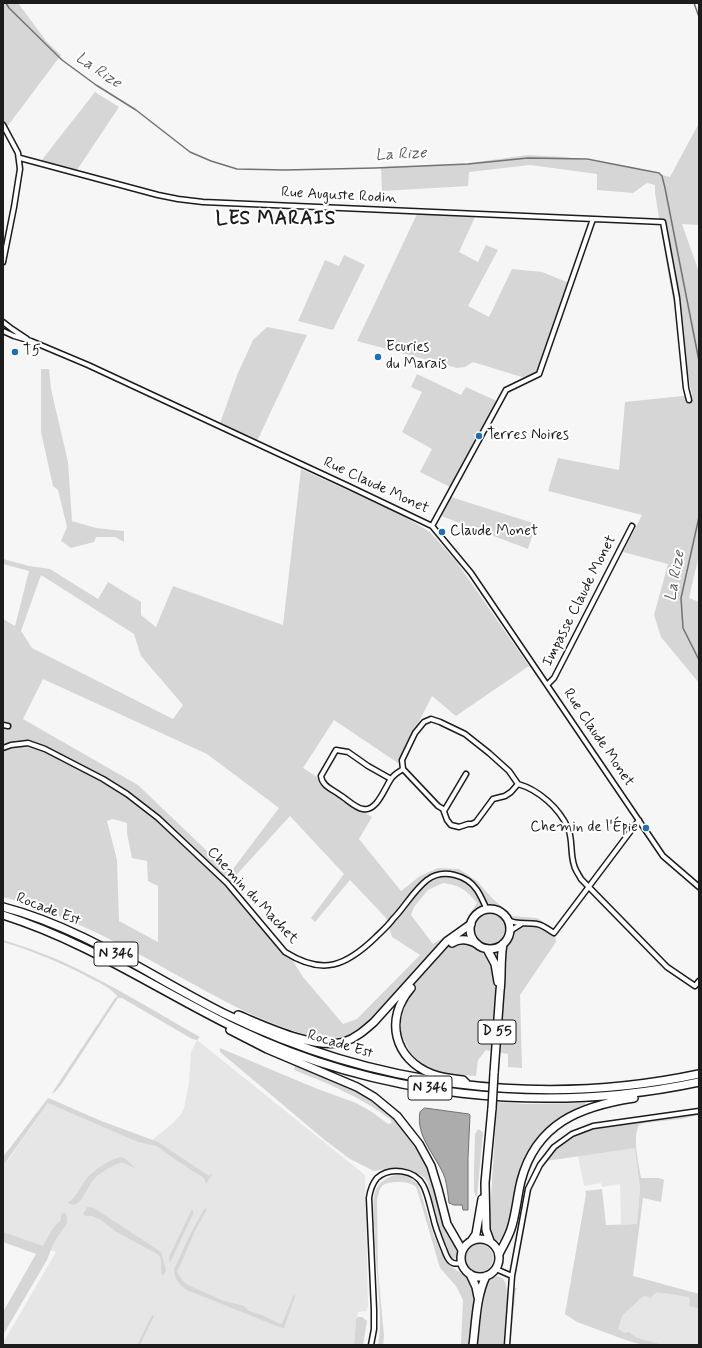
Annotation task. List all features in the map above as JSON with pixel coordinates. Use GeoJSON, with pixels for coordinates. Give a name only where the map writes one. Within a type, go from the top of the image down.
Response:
{"type":"FeatureCollection","features":[{"type":"Feature","properties":{"kind":"main road","name":"Rocade Est"},"geometry":{"type":"LineString","coordinates":[[3,907],[41,919],[71,931],[124,958],[224,1013],[286,1041],[352,1063],[419,1079],[469,1086],[529,1090],[575,1090],[638,1084],[699,1074]]}},
{"type":"Feature","properties":{"kind":"main road"},"geometry":{"type":"LineString","coordinates":[[224,1013],[236,1014],[312,1042],[324,1044],[344,1042],[354,1038],[374,1022],[440,949],[448,941],[471,924],[477,914],[487,910],[499,911],[508,920],[510,931],[509,936],[503,944],[498,947],[487,949],[470,940],[459,939],[448,946],[409,990],[399,1009],[396,1026],[399,1043],[404,1053],[411,1061],[431,1074],[463,1080],[469,1086]]}},
{"type":"Feature","properties":{"kind":"main road","name":"Rocade Est"},"geometry":{"type":"LineString","coordinates":[[3,915],[45,929],[68,939],[101,955],[220,1020],[260,1039],[309,1058],[372,1077],[422,1087],[481,1095],[540,1098],[607,1096],[650,1091],[699,1082]]}},
{"type":"Feature","properties":{"kind":"main road"},"geometry":{"type":"LineString","coordinates":[[471,924],[471,935],[477,944]]}},
{"type":"Feature","properties":{"kind":"main road","name":"D 55"},"geometry":{"type":"LineString","coordinates":[[472,1240],[478,1227],[485,1183],[502,978],[503,944]]}},
{"type":"Feature","properties":{"kind":"main road","name":"D 55"},"geometry":{"type":"LineString","coordinates":[[487,949],[495,964],[500,991]]}},
{"type":"Feature","properties":{"kind":"main road"},"geometry":{"type":"LineString","coordinates":[[220,1020],[225,1028],[256,1044],[357,1087],[374,1097],[397,1116],[416,1140],[430,1166],[438,1189],[447,1224],[462,1250]]}},
{"type":"Feature","properties":{"kind":"main road"},"geometry":{"type":"LineString","coordinates":[[499,1254],[494,1244],[484,1238],[472,1240],[464,1246],[460,1259],[463,1268],[470,1274],[480,1277],[486,1276],[496,1269],[499,1254],[511,1231],[521,1180],[525,1169],[536,1148],[548,1132],[564,1120],[584,1109],[610,1101],[639,1097],[650,1091]]}},
{"type":"Feature","properties":{"kind":"main road","name":"D 55"},"geometry":{"type":"LineString","coordinates":[[485,1183],[486,1230],[490,1241]]}},
{"type":"Feature","properties":{"kind":"main road"},"geometry":{"type":"LineString","coordinates":[[470,1274],[476,1287],[478,1300]]}},
{"type":"Feature","properties":{"kind":"main road"},"geometry":{"type":"LineString","coordinates":[[473,1345],[478,1300],[481,1286],[486,1276]]}},
{"type":"Feature","properties":{"kind":"street"},"geometry":{"type":"LineString","coordinates":[[3,125],[20,158],[20,169],[14,207],[3,262]]}},
{"type":"Feature","properties":{"kind":"street","name":"Rue Auguste Rodin"},"geometry":{"type":"LineString","coordinates":[[20,158],[178,199],[211,202],[663,222],[677,298],[686,388],[689,400]]}},
{"type":"Feature","properties":{"kind":"street"},"geometry":{"type":"LineString","coordinates":[[432,526],[506,390],[538,374],[593,219]]}},
{"type":"Feature","properties":{"kind":"street","name":"Rue Claude Monet"},"geometry":{"type":"LineString","coordinates":[[3,322],[31,341]]}},
{"type":"Feature","properties":{"kind":"street","name":"Rue Claude Monet"},"geometry":{"type":"LineString","coordinates":[[3,331],[88,365],[432,526],[471,573],[663,856],[699,887]]}},
{"type":"Feature","properties":{"kind":"street","name":"Impasse Claude Monet"},"geometry":{"type":"LineString","coordinates":[[547,685],[554,678],[632,526]]}},
{"type":"Feature","properties":{"kind":"street"},"geometry":{"type":"LineString","coordinates":[[518,784],[505,796],[493,799],[476,822],[459,827],[451,825],[447,820],[444,811],[403,769],[402,760],[416,733],[424,722],[430,719],[465,734],[509,771],[518,784],[529,787],[551,804],[568,828],[574,865],[581,879],[589,888],[667,967],[695,986],[699,981]]}},
{"type":"Feature","properties":{"kind":"street"},"geometry":{"type":"LineString","coordinates":[[3,725],[8,726]]}},
{"type":"Feature","properties":{"kind":"street","name":"Chemin du Machet"},"geometry":{"type":"LineString","coordinates":[[3,748],[11,745],[28,743],[45,749],[104,778],[127,794],[158,818],[227,883],[285,952],[306,963],[322,966],[338,964],[351,958],[367,946],[393,920],[412,895],[427,879],[438,874],[447,873],[468,880],[477,890],[487,910]]}},
{"type":"Feature","properties":{"kind":"street"},"geometry":{"type":"LineString","coordinates":[[391,779],[368,766],[348,752],[336,750],[321,776],[323,784],[357,807],[364,810],[371,809],[377,803],[386,790],[391,779],[403,769]]}},
{"type":"Feature","properties":{"kind":"street"},"geometry":{"type":"LineString","coordinates":[[444,811],[466,774]]}},
{"type":"Feature","properties":{"kind":"street"},"geometry":{"type":"LineString","coordinates":[[510,931],[521,924],[528,922],[539,924],[554,933],[639,820]]}},
{"type":"Feature","properties":{"kind":"street"},"geometry":{"type":"LineString","coordinates":[[508,920],[521,924]]}},
{"type":"Feature","properties":{"kind":"street"},"geometry":{"type":"LineString","coordinates":[[507,1345],[512,1276],[528,1189],[540,1165],[554,1147],[572,1134],[593,1126],[699,1111]]}},
{"type":"Feature","properties":{"kind":"street"},"geometry":{"type":"LineString","coordinates":[[371,1345],[374,1329],[374,1310],[369,1198],[372,1186],[378,1178],[385,1173],[395,1171],[408,1172],[418,1178],[425,1188],[433,1220],[446,1255],[451,1262],[457,1264],[461,1263]]}},
{"type":"Feature","properties":{"kind":"street"},"geometry":{"type":"LineString","coordinates":[[496,1269],[512,1276]]}},
{"type":"Feature","properties":{"kind":"shaded area"},"geometry":{"type":"Polygon","coordinates":[[[3,3],[18,3],[47,42],[61,55],[4,131],[3,3]]]}},
{"type":"Feature","properties":{"kind":"shaded area"},"geometry":{"type":"Polygon","coordinates":[[[95,92],[119,107],[77,170],[41,161],[95,92]]]}},
{"type":"Feature","properties":{"kind":"shaded area"},"geometry":{"type":"Polygon","coordinates":[[[699,123],[699,225],[682,224],[699,272],[699,555],[689,598],[699,602],[699,683],[661,637],[654,615],[668,564],[623,552],[642,515],[548,491],[558,458],[619,470],[625,402],[692,395],[669,278],[655,185],[647,183],[633,193],[597,190],[597,174],[530,165],[469,172],[468,186],[382,191],[381,167],[455,165],[528,155],[565,157],[631,167],[670,177],[699,123]]]}},
{"type":"Feature","properties":{"kind":"shaded area"},"geometry":{"type":"Polygon","coordinates":[[[417,214],[475,217],[459,252],[478,262],[486,245],[498,250],[468,306],[489,317],[512,269],[542,272],[569,283],[539,369],[533,375],[525,378],[473,362],[465,367],[457,368],[357,341],[417,214]]]}},
{"type":"Feature","properties":{"kind":"shaded area"},"geometry":{"type":"Polygon","coordinates":[[[344,255],[365,265],[333,330],[298,321],[325,260],[339,266],[344,255]]]}},
{"type":"Feature","properties":{"kind":"shaded area"},"geometry":{"type":"Polygon","coordinates":[[[267,327],[307,335],[257,441],[220,423],[238,373],[253,340],[267,327]]]}},
{"type":"Feature","properties":{"kind":"shaded area"},"geometry":{"type":"Polygon","coordinates":[[[41,369],[49,369],[51,389],[68,462],[72,521],[96,528],[124,531],[124,542],[115,537],[96,537],[94,542],[71,548],[61,541],[67,527],[58,490],[53,486],[41,432],[41,369]]]}},
{"type":"Feature","properties":{"kind":"shaded area"},"geometry":{"type":"Polygon","coordinates":[[[417,374],[461,395],[466,387],[497,401],[450,487],[420,472],[432,449],[402,432],[422,392],[411,387],[417,374]]]}},
{"type":"Feature","properties":{"kind":"shaded area"},"geometry":{"type":"Polygon","coordinates":[[[301,469],[402,515],[430,532],[456,561],[529,666],[456,716],[432,696],[398,763],[334,720],[303,768],[317,777],[320,784],[372,817],[359,839],[401,891],[420,876],[438,868],[459,869],[477,881],[492,898],[512,916],[537,918],[554,929],[556,942],[520,995],[522,1068],[508,1067],[508,1054],[486,1050],[478,1060],[476,1076],[447,1074],[422,1066],[410,1052],[401,1034],[401,1014],[407,1001],[397,991],[372,1018],[357,1030],[349,1034],[341,1037],[329,1038],[317,1037],[294,1031],[224,1001],[135,952],[87,928],[44,910],[3,897],[3,619],[15,626],[29,571],[3,564],[3,559],[29,566],[50,569],[98,599],[108,582],[141,602],[141,615],[156,627],[173,586],[283,625],[301,469]],[[41,575],[21,631],[32,648],[173,719],[183,705],[141,656],[134,634],[41,575]],[[43,679],[23,719],[138,785],[230,873],[279,808],[207,754],[43,679]],[[290,816],[229,883],[283,945],[303,977],[343,1024],[357,1019],[420,955],[392,937],[386,918],[350,880],[315,922],[311,918],[344,874],[290,816]],[[113,819],[107,821],[117,860],[119,921],[158,942],[158,886],[148,881],[147,861],[132,858],[127,833],[127,823],[113,819]],[[443,883],[428,890],[414,907],[411,915],[433,944],[462,926],[477,903],[462,889],[454,885],[443,883]]]}},
{"type":"Feature","properties":{"kind":"shaded area"},"geometry":{"type":"Polygon","coordinates":[[[451,497],[536,524],[528,549],[441,516],[451,497]]]}},
{"type":"Feature","properties":{"kind":"shaded area"},"geometry":{"type":"Polygon","coordinates":[[[3,940],[47,955],[96,978],[200,1037],[197,1040],[192,1039],[122,998],[118,998],[61,1085],[55,1092],[52,1093],[115,998],[118,997],[105,986],[58,962],[3,942],[3,940]]]}},
{"type":"Feature","properties":{"kind":"shaded area"},"geometry":{"type":"Polygon","coordinates":[[[197,1040],[365,1175],[368,1306],[366,1311],[358,1312],[354,1345],[3,1345],[56,1252],[3,1232],[3,1165],[9,1159],[51,1099],[101,1121],[152,1140],[173,1123],[182,1113],[189,1083],[191,1052],[197,1040]]]}},
{"type":"Feature","properties":{"kind":"shaded area"},"geometry":{"type":"Polygon","coordinates":[[[220,1048],[315,1088],[356,1103],[372,1112],[388,1124],[392,1123],[390,1119],[355,1097],[294,1070],[295,1065],[319,1074],[361,1094],[379,1106],[395,1120],[409,1136],[422,1156],[432,1181],[443,1226],[456,1246],[457,1258],[453,1259],[450,1257],[439,1227],[428,1183],[424,1177],[411,1170],[402,1168],[374,1171],[350,1159],[326,1141],[220,1052],[220,1048]]]}},
{"type":"Feature","properties":{"kind":"shaded area"},"geometry":{"type":"Polygon","coordinates":[[[48,1098],[101,1121],[158,1142],[209,1176],[213,1173],[206,1184],[204,1178],[157,1146],[138,1142],[48,1103],[3,1165],[3,1157],[48,1098]]]}},
{"type":"Feature","properties":{"kind":"shaded area"},"geometry":{"type":"Polygon","coordinates":[[[497,1102],[525,1104],[585,1103],[586,1105],[573,1111],[552,1125],[528,1154],[522,1166],[508,1227],[502,1241],[495,1239],[489,1229],[497,1102]]]}},
{"type":"Feature","properties":{"kind":"shaded area"},"geometry":{"type":"Polygon","coordinates":[[[425,1108],[470,1115],[468,1210],[463,1210],[462,1205],[454,1205],[449,1203],[445,1178],[421,1130],[419,1121],[420,1112],[425,1108]]]}},
{"type":"Feature","properties":{"kind":"shaded area"},"geometry":{"type":"Polygon","coordinates":[[[699,1113],[699,1115],[681,1119],[644,1123],[639,1125],[636,1144],[641,1178],[659,1178],[664,1180],[661,1202],[643,1198],[633,1276],[699,1294],[699,1309],[690,1306],[689,1297],[657,1292],[650,1298],[645,1296],[639,1299],[622,1316],[618,1329],[625,1333],[629,1332],[637,1338],[663,1345],[643,1345],[577,1322],[565,1314],[586,1194],[585,1191],[602,1189],[606,1225],[637,1224],[640,1189],[635,1148],[546,1161],[566,1141],[589,1130],[699,1113]]]}},
{"type":"Feature","properties":{"kind":"shaded area"},"geometry":{"type":"Polygon","coordinates":[[[478,1129],[483,1132],[477,1197],[474,1191],[474,1168],[475,1134],[478,1129]]]}},
{"type":"Feature","properties":{"kind":"shaded area"},"geometry":{"type":"Polygon","coordinates":[[[635,1147],[640,1189],[637,1224],[621,1224],[620,1184],[602,1187],[601,1183],[584,1186],[578,1156],[635,1147]]]}},
{"type":"Feature","properties":{"kind":"shaded area"},"geometry":{"type":"Polygon","coordinates":[[[122,1157],[135,1168],[120,1163],[104,1171],[99,1174],[90,1184],[79,1202],[72,1205],[67,1202],[73,1198],[94,1171],[110,1161],[122,1157]]]}},
{"type":"Feature","properties":{"kind":"shaded area"},"geometry":{"type":"Polygon","coordinates":[[[398,1174],[407,1176],[418,1184],[434,1236],[445,1261],[464,1275],[472,1285],[474,1298],[468,1345],[461,1345],[463,1300],[456,1286],[440,1268],[416,1187],[409,1183],[394,1182],[382,1186],[377,1200],[378,1271],[384,1336],[383,1345],[378,1345],[380,1314],[373,1207],[375,1192],[381,1182],[398,1174]]]}},
{"type":"Feature","properties":{"kind":"shaded area"},"geometry":{"type":"Polygon","coordinates":[[[87,1207],[94,1208],[161,1252],[166,1270],[164,1275],[162,1275],[161,1260],[159,1255],[115,1231],[101,1220],[92,1216],[85,1216],[83,1214],[87,1207]]]}},
{"type":"Feature","properties":{"kind":"shaded area"},"geometry":{"type":"Polygon","coordinates":[[[205,1208],[207,1209],[195,1231],[177,1272],[188,1285],[224,1301],[244,1306],[249,1311],[262,1315],[280,1324],[283,1322],[294,1294],[295,1296],[284,1328],[187,1290],[178,1281],[174,1269],[205,1208]]]}},
{"type":"Feature","properties":{"kind":"shaded area"},"geometry":{"type":"Polygon","coordinates":[[[192,1209],[193,1214],[170,1263],[169,1257],[192,1209]]]}},
{"type":"Feature","properties":{"kind":"shaded area"},"geometry":{"type":"Polygon","coordinates":[[[65,1213],[67,1223],[54,1242],[47,1260],[3,1335],[3,1312],[36,1254],[3,1242],[3,1232],[43,1246],[53,1228],[61,1220],[61,1214],[65,1213]]]}},
{"type":"Feature","properties":{"kind":"shaded area"},"geometry":{"type":"Polygon","coordinates":[[[479,1244],[485,1245],[489,1248],[492,1252],[492,1264],[489,1268],[485,1271],[479,1272],[473,1271],[469,1268],[466,1264],[465,1258],[466,1252],[469,1248],[473,1245],[479,1244]]]}},
{"type":"Feature","properties":{"kind":"shaded area"},"geometry":{"type":"Polygon","coordinates":[[[498,1276],[505,1281],[507,1296],[504,1345],[477,1345],[486,1285],[492,1278],[498,1276]]]}},
{"type":"Feature","properties":{"kind":"shaded area"},"geometry":{"type":"Polygon","coordinates":[[[633,1276],[699,1294],[699,1345],[643,1345],[614,1336],[633,1276]]]}},
{"type":"Feature","properties":{"kind":"shaded area"},"geometry":{"type":"Polygon","coordinates":[[[513,1287],[518,1289],[516,1289],[510,1345],[508,1345],[513,1287]]]}},
{"type":"Feature","properties":{"kind":"shaded area"},"geometry":{"type":"Polygon","coordinates":[[[152,1315],[154,1316],[140,1345],[137,1345],[152,1315]]]}},
{"type":"Feature","properties":{"kind":"shaded area"},"geometry":{"type":"Polygon","coordinates":[[[358,1317],[362,1317],[367,1321],[363,1345],[354,1345],[356,1319],[358,1317]]]}},
{"type":"Feature","properties":{"kind":"waterway","name":"La Rize"},"geometry":{"type":"LineString","coordinates":[[6,3],[9,8],[62,60],[96,85],[136,110],[190,152],[211,161],[237,169],[285,170],[375,168],[468,164],[528,158],[587,159],[659,173],[662,176],[665,188],[699,361]]}},
{"type":"Feature","properties":{"kind":"waterway"},"geometry":{"type":"LineString","coordinates":[[694,3],[699,17]]}},
{"type":"Feature","properties":{"kind":"waterway","name":"La Rize"},"geometry":{"type":"LineString","coordinates":[[699,517],[681,598],[683,628],[699,660]]}},
{"type":"Feature","properties":{"kind":"place","name":"T5"},"geometry":{"type":"Point","coordinates":[15,352]}},
{"type":"Feature","properties":{"kind":"place","name":"Ecuries du Marais"},"geometry":{"type":"Point","coordinates":[378,357]}},
{"type":"Feature","properties":{"kind":"place","name":"Terres Noires"},"geometry":{"type":"Point","coordinates":[479,436]}},
{"type":"Feature","properties":{"kind":"place","name":"Claude Monet"},"geometry":{"type":"Point","coordinates":[442,532]}},
{"type":"Feature","properties":{"kind":"place","name":"Chemin de l'Épie"},"geometry":{"type":"Point","coordinates":[646,828]}},
{"type":"Feature","properties":{"kind":"district","name":"LES MARAIS"},"geometry":{"type":"Point","coordinates":[276,220]}}]}
